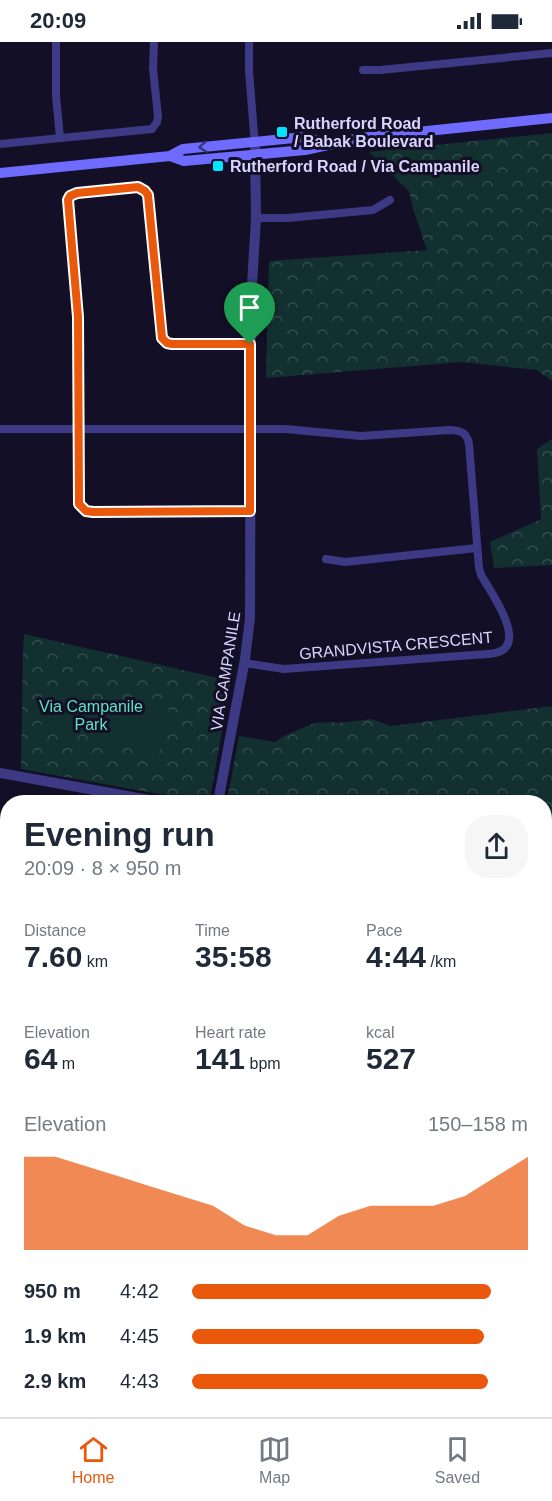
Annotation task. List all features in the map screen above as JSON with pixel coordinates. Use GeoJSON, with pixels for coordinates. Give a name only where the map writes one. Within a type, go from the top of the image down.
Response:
{"type":"FeatureCollection","features":[{"type":"Feature","properties":{"kind":"main road"},"geometry":{"type":"LineString","coordinates":[[0,172],[170,156],[184,161],[255,148],[305,150],[360,138],[552,118]]}},
{"type":"Feature","properties":{"kind":"street"},"geometry":{"type":"LineString","coordinates":[[56,42],[56,96],[60,138]]}},
{"type":"Feature","properties":{"kind":"street"},"geometry":{"type":"LineString","coordinates":[[0,144],[148,130],[155,126],[158,117],[153,69],[154,42]]}},
{"type":"Feature","properties":{"kind":"street"},"geometry":{"type":"LineString","coordinates":[[249,42],[255,148]]}},
{"type":"Feature","properties":{"kind":"street"},"geometry":{"type":"LineString","coordinates":[[363,70],[552,53]]}},
{"type":"Feature","properties":{"kind":"street","name":"VIA CAMPANILE"},"geometry":{"type":"LineString","coordinates":[[219,795],[250,618],[250,344],[256,218],[255,148]]}},
{"type":"Feature","properties":{"kind":"street"},"geometry":{"type":"LineString","coordinates":[[250,344],[167,343],[162,338],[161,332],[148,195],[138,187],[70,196],[68,206],[78,317],[79,504],[86,511],[250,511]]}},
{"type":"Feature","properties":{"kind":"street"},"geometry":{"type":"LineString","coordinates":[[256,218],[288,218],[373,210],[390,200]]}},
{"type":"Feature","properties":{"kind":"street"},"geometry":{"type":"LineString","coordinates":[[0,429],[250,429]]}},
{"type":"Feature","properties":{"kind":"street","name":"GRANDVISTA CRESCENT"},"geometry":{"type":"LineString","coordinates":[[244,663],[284,669],[499,652],[505,649],[509,639],[504,614],[481,575],[469,444],[464,433],[449,430],[361,436],[295,429],[250,429]]}},
{"type":"Feature","properties":{"kind":"street"},"geometry":{"type":"LineString","coordinates":[[326,559],[345,562],[477,548]]}},
{"type":"Feature","properties":{"kind":"street"},"geometry":{"type":"LineString","coordinates":[[0,773],[121,795]]}},
{"type":"Feature","properties":{"kind":"green space"},"geometry":{"type":"Polygon","coordinates":[[[552,133],[552,381],[537,370],[462,362],[266,378],[269,261],[427,250],[409,191],[369,152],[552,133]]]}},
{"type":"Feature","properties":{"kind":"green space"},"geometry":{"type":"Polygon","coordinates":[[[552,439],[552,565],[494,568],[490,542],[541,519],[537,449],[552,439]]]}},
{"type":"Feature","properties":{"kind":"green space","name":"Via Campanile Park"},"geometry":{"type":"Polygon","coordinates":[[[24,634],[231,681],[211,795],[164,795],[21,769],[24,634]]]}},
{"type":"Feature","properties":{"kind":"green space"},"geometry":{"type":"Polygon","coordinates":[[[47,690],[80,696],[74,733],[41,727],[47,690]]]}},
{"type":"Feature","properties":{"kind":"green space"},"geometry":{"type":"Polygon","coordinates":[[[110,696],[169,709],[159,754],[100,740],[110,696]]]}},
{"type":"Feature","properties":{"kind":"green space"},"geometry":{"type":"Polygon","coordinates":[[[552,706],[552,795],[228,795],[239,736],[275,742],[314,723],[371,719],[391,726],[552,706]]]}},
{"type":"Feature","properties":{"kind":"place","name":"Rutherford Road / Babak Boulevard"},"geometry":{"type":"Point","coordinates":[282,132]}},
{"type":"Feature","properties":{"kind":"place","name":"Rutherford Road / Via Campanile"},"geometry":{"type":"Point","coordinates":[218,166]}},
{"type":"Feature","properties":{"kind":"route"},"geometry":{"type":"LineString","coordinates":[[138,187],[148,195],[161,332],[162,338],[167,343],[250,344],[250,511],[93,512],[82,508],[79,504],[78,317],[68,206],[70,196],[77,193],[138,187]]}}]}
